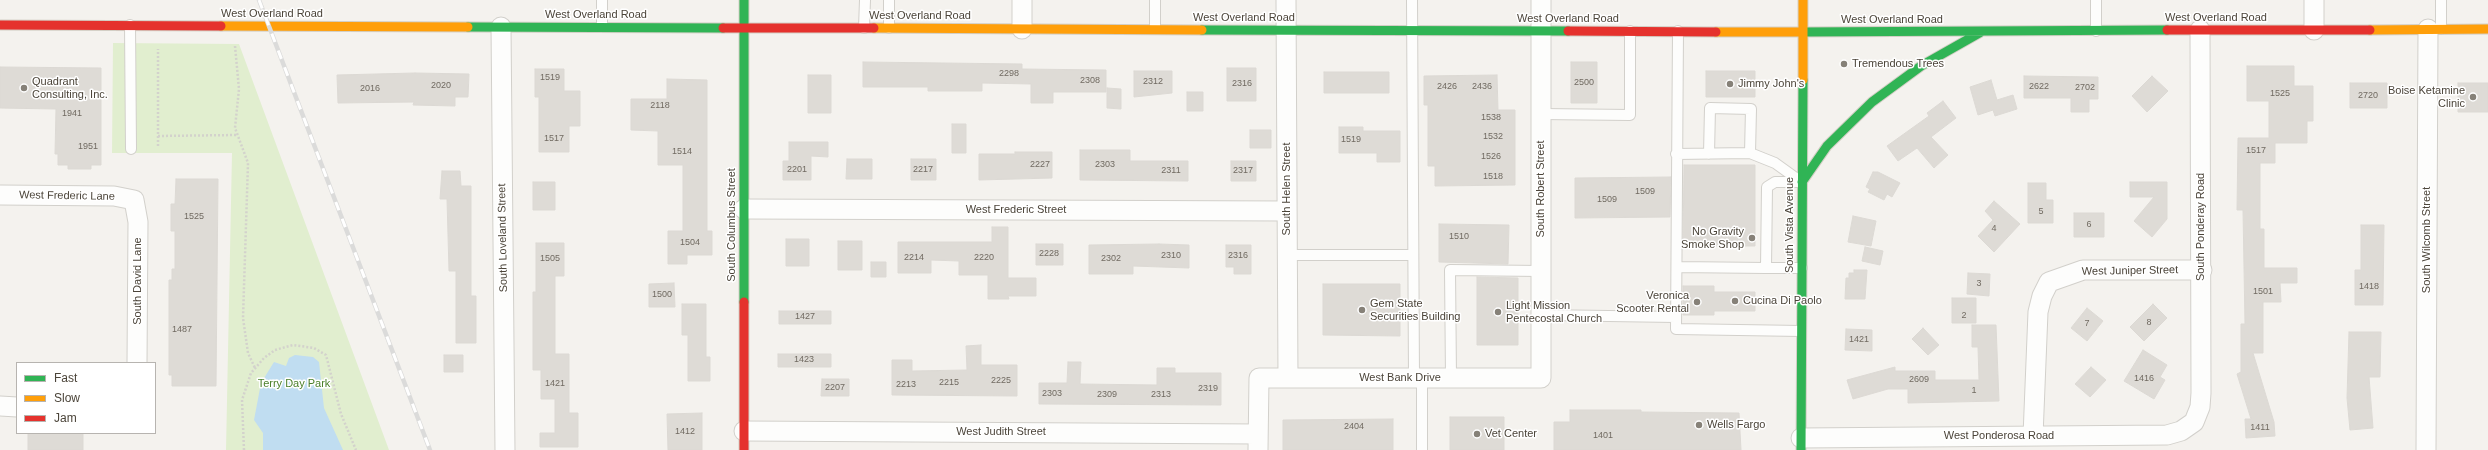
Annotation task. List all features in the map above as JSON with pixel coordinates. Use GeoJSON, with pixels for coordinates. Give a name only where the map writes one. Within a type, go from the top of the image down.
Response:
{"type":"FeatureCollection","features":[{"type":"Feature","properties":{"kind":"street","name":"South Columbus Street"},"geometry":{"type":"LineString","coordinates":[[744,0],[744,450]]}},
{"type":"Feature","properties":{"kind":"street"},"geometry":{"type":"LineString","coordinates":[[1022,0],[1022,29]]}},
{"type":"Feature","properties":{"kind":"street","name":"South Helen Street"},"geometry":{"type":"LineString","coordinates":[[1286,0],[1288,378]]}},
{"type":"Feature","properties":{"kind":"street","name":"South Robert Street"},"geometry":{"type":"LineString","coordinates":[[1541,0],[1541,378]]}},
{"type":"Feature","properties":{"kind":"street","name":"South Vista Avenue"},"geometry":{"type":"LineString","coordinates":[[1801,444],[1803,0]]}},
{"type":"Feature","properties":{"kind":"street"},"geometry":{"type":"LineString","coordinates":[[2314,0],[2314,30]]}},
{"type":"Feature","properties":{"kind":"street","name":"West Overland Road"},"geometry":{"type":"LineString","coordinates":[[0,25],[1803,32],[2488,29]]}},
{"type":"Feature","properties":{"kind":"street","name":"South Loveland Street"},"geometry":{"type":"LineString","coordinates":[[501,27],[505,450]]}},
{"type":"Feature","properties":{"kind":"street","name":"South Wilcomb Street"},"geometry":{"type":"LineString","coordinates":[[2426,450],[2434,29]]}},
{"type":"Feature","properties":{"kind":"street","name":"South Ponderay Road"},"geometry":{"type":"LineString","coordinates":[[2194,422],[2200,408],[2201,393],[2202,270],[2200,30]]}},
{"type":"Feature","properties":{"kind":"street"},"geometry":{"type":"LineString","coordinates":[[1802,182],[1827,146],[1872,102],[1922,66],[1982,31]]}},
{"type":"Feature","properties":{"kind":"street","name":"West Frederic Lane"},"geometry":{"type":"LineString","coordinates":[[0,195],[114,196],[134,200]]}},
{"type":"Feature","properties":{"kind":"street","name":"South David Lane"},"geometry":{"type":"LineString","coordinates":[[134,200],[138,222],[138,362]]}},
{"type":"Feature","properties":{"kind":"street","name":"West Frederic Street"},"geometry":{"type":"LineString","coordinates":[[744,209],[1287,211]]}},
{"type":"Feature","properties":{"kind":"street","name":"West Juniper Street"},"geometry":{"type":"LineString","coordinates":[[2033,436],[2038,312],[2042,296],[2049,282],[2083,270],[2202,270]]}},
{"type":"Feature","properties":{"kind":"street","name":"West Bank Drive"},"geometry":{"type":"LineString","coordinates":[[1258,442],[1259,378],[1541,378]]}},
{"type":"Feature","properties":{"kind":"street"},"geometry":{"type":"LineString","coordinates":[[0,406],[16,407]]}},
{"type":"Feature","properties":{"kind":"street","name":"West Ponderosa Road"},"geometry":{"type":"LineString","coordinates":[[1801,444],[2033,436],[2167,435],[2182,431],[2194,422]]}},
{"type":"Feature","properties":{"kind":"street","name":"West Judith Street"},"geometry":{"type":"LineString","coordinates":[[744,431],[1258,442]]}},
{"type":"Feature","properties":{"kind":"lane"},"geometry":{"type":"LineString","coordinates":[[602,0],[602,27]]}},
{"type":"Feature","properties":{"kind":"lane"},"geometry":{"type":"LineString","coordinates":[[864,28],[865,0]]}},
{"type":"Feature","properties":{"kind":"lane"},"geometry":{"type":"LineString","coordinates":[[889,0],[889,28]]}},
{"type":"Feature","properties":{"kind":"lane"},"geometry":{"type":"LineString","coordinates":[[1155,0],[1155,29]]}},
{"type":"Feature","properties":{"kind":"lane"},"geometry":{"type":"LineString","coordinates":[[1412,0],[1413,255],[1422,450]]}},
{"type":"Feature","properties":{"kind":"lane"},"geometry":{"type":"LineString","coordinates":[[2096,0],[2096,31]]}},
{"type":"Feature","properties":{"kind":"lane"},"geometry":{"type":"LineString","coordinates":[[2434,29],[2441,0]]}},
{"type":"Feature","properties":{"kind":"lane"},"geometry":{"type":"LineString","coordinates":[[130,25],[131,149]]}},
{"type":"Feature","properties":{"kind":"lane"},"geometry":{"type":"LineString","coordinates":[[1541,114],[1630,115],[1630,31]]}},
{"type":"Feature","properties":{"kind":"lane"},"geometry":{"type":"LineString","coordinates":[[1678,31],[1676,330],[1801,331]]}},
{"type":"Feature","properties":{"kind":"lane"},"geometry":{"type":"LineString","coordinates":[[1709,154],[1710,108],[1750,109],[1750,153]]}},
{"type":"Feature","properties":{"kind":"lane"},"geometry":{"type":"LineString","coordinates":[[1676,154],[1750,153],[1775,163],[1792,173],[1802,182]]}},
{"type":"Feature","properties":{"kind":"lane"},"geometry":{"type":"LineString","coordinates":[[1766,268],[1767,187],[1775,182],[1802,182]]}},
{"type":"Feature","properties":{"kind":"lane"},"geometry":{"type":"LineString","coordinates":[[1288,255],[1413,255]]}},
{"type":"Feature","properties":{"kind":"lane"},"geometry":{"type":"LineString","coordinates":[[1676,267],[1802,268]]}},
{"type":"Feature","properties":{"kind":"lane"},"geometry":{"type":"LineString","coordinates":[[1450,378],[1450,270],[1541,271]]}},
{"type":"Feature","properties":{"kind":"lane"},"geometry":{"type":"LineString","coordinates":[[1541,315],[1676,317]]}},
{"type":"Feature","properties":{"kind":"path"},"geometry":{"type":"LineString","coordinates":[[235,46],[239,89],[234,122],[237,135],[244,148],[248,163],[242,318],[248,353],[255,368]]}},
{"type":"Feature","properties":{"kind":"path"},"geometry":{"type":"LineString","coordinates":[[158,49],[158,146]]}},
{"type":"Feature","properties":{"kind":"path"},"geometry":{"type":"LineString","coordinates":[[158,136],[237,135]]}},
{"type":"Feature","properties":{"kind":"path"},"geometry":{"type":"LineString","coordinates":[[244,450],[242,400],[255,368],[264,358],[286,346],[307,346],[321,350],[328,360],[341,414],[356,450]]}},
{"type":"Feature","properties":{"kind":"green space","name":"Terry Day Park"},"geometry":{"type":"Polygon","coordinates":[[[113,43],[239,44],[389,450],[226,450],[232,153],[112,153],[113,43]]]}},
{"type":"Feature","properties":{"kind":"water"},"geometry":{"type":"Polygon","coordinates":[[[295,355],[313,357],[319,362],[324,408],[343,450],[263,450],[263,433],[254,420],[261,383],[274,362],[286,366],[289,358],[295,355]]]}},
{"type":"Feature","properties":{"kind":"building"},"geometry":{"type":"Polygon","coordinates":[[[863,62],[1022,64],[1022,69],[1106,70],[1106,92],[1053,92],[1053,103],[1031,103],[1031,84],[982,83],[982,91],[928,91],[928,87],[863,87],[863,62]]]}},
{"type":"Feature","properties":{"kind":"building"},"geometry":{"type":"Polygon","coordinates":[[[1571,62],[1597,62],[1597,103],[1571,103],[1571,62]]]}},
{"type":"Feature","properties":{"kind":"building"},"geometry":{"type":"Polygon","coordinates":[[[2247,66],[2294,66],[2294,86],[2313,86],[2313,121],[2307,121],[2307,143],[2275,143],[2275,163],[2260,163],[2260,229],[2264,229],[2264,268],[2297,268],[2297,283],[2280,283],[2281,302],[2263,302],[2263,353],[2253,353],[2274,422],[2275,436],[2246,438],[2245,419],[2251,419],[2237,374],[2241,372],[2241,324],[2245,324],[2243,210],[2237,210],[2238,138],[2269,138],[2269,101],[2247,101],[2247,66]]]}},
{"type":"Feature","properties":{"kind":"building"},"geometry":{"type":"Polygon","coordinates":[[[0,67],[101,68],[101,165],[91,165],[91,169],[68,169],[68,165],[58,165],[58,154],[55,154],[56,109],[0,108],[0,67]]]}},
{"type":"Feature","properties":{"kind":"building"},"geometry":{"type":"Polygon","coordinates":[[[1227,68],[1256,68],[1256,101],[1227,101],[1227,68]]]}},
{"type":"Feature","properties":{"kind":"building"},"geometry":{"type":"Polygon","coordinates":[[[535,69],[564,69],[564,91],[580,91],[580,126],[569,126],[569,152],[539,152],[539,97],[535,97],[535,69]]]}},
{"type":"Feature","properties":{"kind":"building"},"geometry":{"type":"Polygon","coordinates":[[[1134,71],[1172,71],[1172,93],[1134,97],[1134,71]]]}},
{"type":"Feature","properties":{"kind":"building","name":"Jimmy John's"},"geometry":{"type":"Polygon","coordinates":[[[1706,71],[1755,71],[1755,97],[1706,97],[1706,71]]]}},
{"type":"Feature","properties":{"kind":"building"},"geometry":{"type":"Polygon","coordinates":[[[1324,72],[1389,72],[1389,93],[1324,93],[1324,72]]]}},
{"type":"Feature","properties":{"kind":"building"},"geometry":{"type":"Polygon","coordinates":[[[415,73],[469,74],[468,97],[455,97],[455,106],[413,105],[414,102],[338,103],[337,75],[415,73]]]}},
{"type":"Feature","properties":{"kind":"building"},"geometry":{"type":"Polygon","coordinates":[[[808,75],[831,75],[831,113],[808,113],[808,75]]]}},
{"type":"Feature","properties":{"kind":"building"},"geometry":{"type":"Polygon","coordinates":[[[1497,75],[1498,110],[1515,110],[1515,185],[1435,186],[1435,166],[1428,166],[1428,105],[1424,105],[1424,76],[1497,75]]]}},
{"type":"Feature","properties":{"kind":"building"},"geometry":{"type":"Polygon","coordinates":[[[2024,76],[2098,77],[2098,99],[2089,99],[2089,112],[2071,112],[2071,98],[2024,98],[2024,76]]]}},
{"type":"Feature","properties":{"kind":"building"},"geometry":{"type":"Polygon","coordinates":[[[2152,76],[2168,91],[2147,112],[2132,96],[2152,76]]]}},
{"type":"Feature","properties":{"kind":"building"},"geometry":{"type":"Polygon","coordinates":[[[667,79],[707,80],[707,231],[712,231],[712,255],[687,255],[687,264],[668,264],[668,231],[683,231],[683,165],[658,165],[658,131],[631,130],[631,99],[667,99],[667,79]]]}},
{"type":"Feature","properties":{"kind":"building"},"geometry":{"type":"Polygon","coordinates":[[[1991,80],[1997,100],[2013,95],[2017,109],[1995,116],[1993,110],[1978,115],[1970,87],[1991,80]]]}},
{"type":"Feature","properties":{"kind":"building"},"geometry":{"type":"Polygon","coordinates":[[[2350,83],[2387,83],[2387,108],[2350,108],[2350,83]]]}},
{"type":"Feature","properties":{"kind":"building","name":"Boise Ketamine Clinic"},"geometry":{"type":"Polygon","coordinates":[[[2458,83],[2488,83],[2488,112],[2458,112],[2458,83]]]}},
{"type":"Feature","properties":{"kind":"building"},"geometry":{"type":"Polygon","coordinates":[[[1107,88],[1121,89],[1121,109],[1107,108],[1107,88]]]}},
{"type":"Feature","properties":{"kind":"building"},"geometry":{"type":"Polygon","coordinates":[[[1187,92],[1203,92],[1203,111],[1187,111],[1187,92]]]}},
{"type":"Feature","properties":{"kind":"building"},"geometry":{"type":"Polygon","coordinates":[[[1943,101],[1956,118],[1931,137],[1948,155],[1934,168],[1917,148],[1898,161],[1887,146],[1929,116],[1927,113],[1943,101]]]}},
{"type":"Feature","properties":{"kind":"building"},"geometry":{"type":"Polygon","coordinates":[[[952,124],[966,124],[966,153],[952,153],[952,124]]]}},
{"type":"Feature","properties":{"kind":"building"},"geometry":{"type":"Polygon","coordinates":[[[1339,127],[1363,127],[1363,131],[1400,131],[1400,162],[1377,162],[1377,153],[1339,153],[1339,127]]]}},
{"type":"Feature","properties":{"kind":"building"},"geometry":{"type":"Polygon","coordinates":[[[1250,130],[1271,130],[1271,148],[1250,148],[1250,130]]]}},
{"type":"Feature","properties":{"kind":"building"},"geometry":{"type":"Polygon","coordinates":[[[789,142],[828,142],[828,157],[811,156],[811,180],[783,180],[783,161],[789,161],[789,142]]]}},
{"type":"Feature","properties":{"kind":"building"},"geometry":{"type":"Polygon","coordinates":[[[1080,150],[1130,150],[1130,161],[1188,161],[1188,181],[1080,180],[1080,150]]]}},
{"type":"Feature","properties":{"kind":"building"},"geometry":{"type":"Polygon","coordinates":[[[1015,152],[1052,152],[1052,178],[979,180],[979,154],[1015,154],[1015,152]]]}},
{"type":"Feature","properties":{"kind":"building"},"geometry":{"type":"Polygon","coordinates":[[[847,159],[872,159],[872,179],[846,179],[847,159]]]}},
{"type":"Feature","properties":{"kind":"building"},"geometry":{"type":"Polygon","coordinates":[[[911,159],[936,159],[936,180],[911,180],[911,159]]]}},
{"type":"Feature","properties":{"kind":"building"},"geometry":{"type":"Polygon","coordinates":[[[1231,161],[1256,161],[1256,181],[1231,181],[1231,161]]]}},
{"type":"Feature","properties":{"kind":"building"},"geometry":{"type":"Polygon","coordinates":[[[1684,165],[1755,165],[1755,246],[1683,246],[1684,165]]]}},
{"type":"Feature","properties":{"kind":"building"},"geometry":{"type":"Polygon","coordinates":[[[442,171],[460,171],[461,186],[471,186],[471,296],[476,296],[476,343],[456,343],[456,271],[449,271],[447,199],[440,199],[442,171]]]}},
{"type":"Feature","properties":{"kind":"building"},"geometry":{"type":"Polygon","coordinates":[[[1873,172],[1878,172],[1900,183],[1892,197],[1887,194],[1884,200],[1868,192],[1870,189],[1866,187],[1873,172]]]}},
{"type":"Feature","properties":{"kind":"building"},"geometry":{"type":"Polygon","coordinates":[[[1671,177],[1670,217],[1575,218],[1575,178],[1671,177]]]}},
{"type":"Feature","properties":{"kind":"building"},"geometry":{"type":"Polygon","coordinates":[[[176,179],[218,179],[216,386],[172,386],[172,375],[169,375],[169,280],[172,280],[172,269],[175,269],[175,231],[171,231],[171,204],[175,204],[176,179]]]}},
{"type":"Feature","properties":{"kind":"building"},"geometry":{"type":"Polygon","coordinates":[[[533,182],[555,182],[555,210],[533,210],[533,182]]]}},
{"type":"Feature","properties":{"kind":"building"},"geometry":{"type":"Polygon","coordinates":[[[2130,182],[2167,182],[2167,219],[2152,237],[2134,221],[2154,197],[2130,197],[2130,182]]]}},
{"type":"Feature","properties":{"kind":"building"},"geometry":{"type":"Polygon","coordinates":[[[2028,183],[2046,183],[2046,200],[2053,200],[2053,223],[2028,223],[2028,183]]]}},
{"type":"Feature","properties":{"kind":"building"},"geometry":{"type":"Polygon","coordinates":[[[1994,201],[2020,224],[1994,252],[1978,236],[1993,220],[1985,211],[1994,201]]]}},
{"type":"Feature","properties":{"kind":"building"},"geometry":{"type":"Polygon","coordinates":[[[2074,213],[2104,213],[2104,237],[2074,237],[2074,213]]]}},
{"type":"Feature","properties":{"kind":"building"},"geometry":{"type":"Polygon","coordinates":[[[1853,216],[1876,221],[1871,246],[1848,242],[1853,216]]]}},
{"type":"Feature","properties":{"kind":"building"},"geometry":{"type":"Polygon","coordinates":[[[1439,224],[1509,225],[1508,264],[1439,262],[1439,224]]]}},
{"type":"Feature","properties":{"kind":"building"},"geometry":{"type":"Polygon","coordinates":[[[2361,225],[2384,225],[2383,305],[2355,305],[2355,270],[2361,270],[2361,225]]]}},
{"type":"Feature","properties":{"kind":"building"},"geometry":{"type":"Polygon","coordinates":[[[992,227],[1008,227],[1008,278],[1036,278],[1036,296],[1008,296],[1009,299],[988,299],[988,275],[959,275],[959,261],[931,260],[931,273],[898,273],[898,242],[992,242],[992,227]]]}},
{"type":"Feature","properties":{"kind":"building"},"geometry":{"type":"Polygon","coordinates":[[[786,239],[809,239],[809,266],[786,266],[786,239]]]}},
{"type":"Feature","properties":{"kind":"building"},"geometry":{"type":"Polygon","coordinates":[[[838,241],[862,241],[862,270],[838,270],[838,241]]]}},
{"type":"Feature","properties":{"kind":"building"},"geometry":{"type":"Polygon","coordinates":[[[536,243],[564,243],[564,276],[555,276],[555,354],[569,354],[569,413],[578,413],[578,447],[540,447],[540,433],[555,433],[555,399],[541,399],[541,370],[533,370],[533,292],[536,292],[536,243]]]}},
{"type":"Feature","properties":{"kind":"building"},"geometry":{"type":"Polygon","coordinates":[[[1036,244],[1063,244],[1063,265],[1036,265],[1036,244]]]}},
{"type":"Feature","properties":{"kind":"building"},"geometry":{"type":"Polygon","coordinates":[[[1089,245],[1189,245],[1189,268],[1133,266],[1133,274],[1089,274],[1089,245]]]}},
{"type":"Feature","properties":{"kind":"building"},"geometry":{"type":"Polygon","coordinates":[[[1226,245],[1251,245],[1251,274],[1234,274],[1234,267],[1226,267],[1226,245]]]}},
{"type":"Feature","properties":{"kind":"building"},"geometry":{"type":"Polygon","coordinates":[[[1865,247],[1883,251],[1880,265],[1862,261],[1865,247]]]}},
{"type":"Feature","properties":{"kind":"building"},"geometry":{"type":"Polygon","coordinates":[[[871,262],[886,262],[886,277],[871,277],[871,262]]]}},
{"type":"Feature","properties":{"kind":"building"},"geometry":{"type":"Polygon","coordinates":[[[1854,270],[1867,270],[1865,299],[1845,299],[1846,278],[1849,278],[1849,273],[1854,273],[1854,270]]]}},
{"type":"Feature","properties":{"kind":"building"},"geometry":{"type":"Polygon","coordinates":[[[1968,273],[1990,274],[1989,296],[1967,294],[1968,273]]]}},
{"type":"Feature","properties":{"kind":"building","name":"Light Mission Pentecostal Church"},"geometry":{"type":"Polygon","coordinates":[[[1477,277],[1518,278],[1518,345],[1477,345],[1477,277]]]}},
{"type":"Feature","properties":{"kind":"building"},"geometry":{"type":"Polygon","coordinates":[[[674,283],[675,307],[649,307],[649,284],[674,283]]]}},
{"type":"Feature","properties":{"kind":"building","name":"Gem State Securities Building"},"geometry":{"type":"Polygon","coordinates":[[[1323,284],[1400,284],[1400,336],[1323,335],[1323,284]]]}},
{"type":"Feature","properties":{"kind":"building"},"geometry":{"type":"Polygon","coordinates":[[[1683,286],[1714,286],[1714,292],[1755,292],[1755,311],[1714,311],[1714,315],[1683,315],[1683,286]]]}},
{"type":"Feature","properties":{"kind":"building"},"geometry":{"type":"Polygon","coordinates":[[[1952,298],[1976,298],[1976,323],[1952,323],[1952,298]]]}},
{"type":"Feature","properties":{"kind":"building"},"geometry":{"type":"Polygon","coordinates":[[[682,304],[706,304],[706,357],[710,357],[710,381],[688,381],[688,335],[682,335],[682,304]]]}},
{"type":"Feature","properties":{"kind":"building"},"geometry":{"type":"Polygon","coordinates":[[[2153,304],[2167,318],[2144,341],[2130,327],[2153,304]]]}},
{"type":"Feature","properties":{"kind":"building"},"geometry":{"type":"Polygon","coordinates":[[[2087,308],[2103,321],[2087,341],[2071,328],[2087,308]]]}},
{"type":"Feature","properties":{"kind":"building"},"geometry":{"type":"Polygon","coordinates":[[[779,311],[831,311],[831,324],[779,324],[779,311]]]}},
{"type":"Feature","properties":{"kind":"building"},"geometry":{"type":"Polygon","coordinates":[[[1972,325],[1996,325],[1999,401],[1908,403],[1908,389],[1888,389],[1853,399],[1847,380],[1895,367],[1895,371],[1935,371],[1935,380],[1979,380],[1978,347],[1972,347],[1972,325]]]}},
{"type":"Feature","properties":{"kind":"building"},"geometry":{"type":"Polygon","coordinates":[[[1923,328],[1939,345],[1928,355],[1912,339],[1923,328]]]}},
{"type":"Feature","properties":{"kind":"building"},"geometry":{"type":"Polygon","coordinates":[[[1846,329],[1872,330],[1872,351],[1845,350],[1846,329]]]}},
{"type":"Feature","properties":{"kind":"building"},"geometry":{"type":"Polygon","coordinates":[[[2349,332],[2381,332],[2380,377],[2369,377],[2373,428],[2350,430],[2347,398],[2349,332]]]}},
{"type":"Feature","properties":{"kind":"building"},"geometry":{"type":"Polygon","coordinates":[[[981,345],[981,365],[1017,365],[1017,396],[892,395],[892,360],[912,360],[912,371],[967,370],[966,346],[981,345]]]}},
{"type":"Feature","properties":{"kind":"building"},"geometry":{"type":"Polygon","coordinates":[[[2143,350],[2167,365],[2160,377],[2165,380],[2154,399],[2124,381],[2143,350]]]}},
{"type":"Feature","properties":{"kind":"building"},"geometry":{"type":"Polygon","coordinates":[[[778,354],[831,354],[831,367],[778,367],[778,354]]]}},
{"type":"Feature","properties":{"kind":"building"},"geometry":{"type":"Polygon","coordinates":[[[444,355],[463,355],[463,372],[444,372],[444,355]]]}},
{"type":"Feature","properties":{"kind":"building"},"geometry":{"type":"Polygon","coordinates":[[[1068,362],[1081,362],[1080,384],[1157,385],[1157,368],[1175,368],[1175,373],[1221,373],[1221,405],[1039,404],[1039,383],[1067,383],[1068,362]]]}},
{"type":"Feature","properties":{"kind":"building"},"geometry":{"type":"Polygon","coordinates":[[[2091,367],[2106,380],[2090,397],[2075,384],[2091,367]]]}},
{"type":"Feature","properties":{"kind":"building"},"geometry":{"type":"Polygon","coordinates":[[[822,379],[849,379],[849,396],[821,396],[822,379]]]}},
{"type":"Feature","properties":{"kind":"building"},"geometry":{"type":"Polygon","coordinates":[[[1570,410],[1641,410],[1641,412],[1739,413],[1741,450],[1554,450],[1554,422],[1570,422],[1570,410]]]}},
{"type":"Feature","properties":{"kind":"building"},"geometry":{"type":"Polygon","coordinates":[[[702,413],[702,450],[668,450],[667,414],[702,413]]]}},
{"type":"Feature","properties":{"kind":"building","name":"Vet Center"},"geometry":{"type":"Polygon","coordinates":[[[1450,417],[1504,417],[1504,450],[1450,450],[1450,417]]]}},
{"type":"Feature","properties":{"kind":"building"},"geometry":{"type":"Polygon","coordinates":[[[1393,419],[1393,450],[1283,450],[1283,420],[1393,419]]]}},
{"type":"Feature","properties":{"kind":"building"},"geometry":{"type":"Polygon","coordinates":[[[28,434],[83,434],[83,450],[28,450],[28,434]]]}},
{"type":"Feature","properties":{"kind":"railway"},"geometry":{"type":"LineString","coordinates":[[259,0],[430,450]]}},
{"type":"Feature","properties":{"kind":"traffic: fast"},"geometry":{"type":"LineString","coordinates":[[744,0],[744,302]]}},
{"type":"Feature","properties":{"kind":"traffic: fast"},"geometry":{"type":"LineString","coordinates":[[468,27],[723,28]]}},
{"type":"Feature","properties":{"kind":"traffic: fast"},"geometry":{"type":"LineString","coordinates":[[1202,30],[1568,31]]}},
{"type":"Feature","properties":{"kind":"traffic: fast"},"geometry":{"type":"LineString","coordinates":[[1803,32],[2167,30]]}},
{"type":"Feature","properties":{"kind":"traffic: fast"},"geometry":{"type":"LineString","coordinates":[[1802,182],[1827,146],[1872,102],[1921,66],[1981,32]]}},
{"type":"Feature","properties":{"kind":"traffic: fast"},"geometry":{"type":"LineString","coordinates":[[1801,450],[1803,80]]}},
{"type":"Feature","properties":{"kind":"traffic: slow"},"geometry":{"type":"LineString","coordinates":[[1803,0],[1803,80]]}},
{"type":"Feature","properties":{"kind":"traffic: slow"},"geometry":{"type":"LineString","coordinates":[[221,26],[468,27]]}},
{"type":"Feature","properties":{"kind":"traffic: slow"},"geometry":{"type":"LineString","coordinates":[[874,28],[1202,30]]}},
{"type":"Feature","properties":{"kind":"traffic: slow"},"geometry":{"type":"LineString","coordinates":[[2370,30],[2488,29]]}},
{"type":"Feature","properties":{"kind":"traffic: slow"},"geometry":{"type":"LineString","coordinates":[[1716,32],[1803,32]]}},
{"type":"Feature","properties":{"kind":"traffic: jam"},"geometry":{"type":"LineString","coordinates":[[0,25],[221,26]]}},
{"type":"Feature","properties":{"kind":"traffic: jam"},"geometry":{"type":"LineString","coordinates":[[723,28],[874,28]]}},
{"type":"Feature","properties":{"kind":"traffic: jam"},"geometry":{"type":"LineString","coordinates":[[2167,30],[2370,30]]}},
{"type":"Feature","properties":{"kind":"traffic: jam"},"geometry":{"type":"LineString","coordinates":[[1568,31],[1716,32]]}},
{"type":"Feature","properties":{"kind":"traffic: jam"},"geometry":{"type":"LineString","coordinates":[[744,302],[744,450]]}},
{"type":"Feature","properties":{"kind":"place","name":"Tremendous Trees"},"geometry":{"type":"Point","coordinates":[1844,64]}},
{"type":"Feature","properties":{"kind":"place","name":"Jimmy John's"},"geometry":{"type":"Point","coordinates":[1730,84]}},
{"type":"Feature","properties":{"kind":"place","name":"Quadrant Consulting, Inc."},"geometry":{"type":"Point","coordinates":[24,88]}},
{"type":"Feature","properties":{"kind":"place","name":"Boise Ketamine Clinic"},"geometry":{"type":"Point","coordinates":[2473,97]}},
{"type":"Feature","properties":{"kind":"place","name":"No Gravity Smoke Shop"},"geometry":{"type":"Point","coordinates":[1752,238]}},
{"type":"Feature","properties":{"kind":"place","name":"Cucina Di Paolo"},"geometry":{"type":"Point","coordinates":[1735,301]}},
{"type":"Feature","properties":{"kind":"place","name":"Veronica Scooter Rental"},"geometry":{"type":"Point","coordinates":[1697,302]}},
{"type":"Feature","properties":{"kind":"place","name":"Gem State Securities Building"},"geometry":{"type":"Point","coordinates":[1362,310]}},
{"type":"Feature","properties":{"kind":"place","name":"Light Mission Pentecostal Church"},"geometry":{"type":"Point","coordinates":[1498,312]}},
{"type":"Feature","properties":{"kind":"place","name":"Wells Fargo"},"geometry":{"type":"Point","coordinates":[1699,425]}},
{"type":"Feature","properties":{"kind":"place","name":"Vet Center"},"geometry":{"type":"Point","coordinates":[1477,434]}}]}
